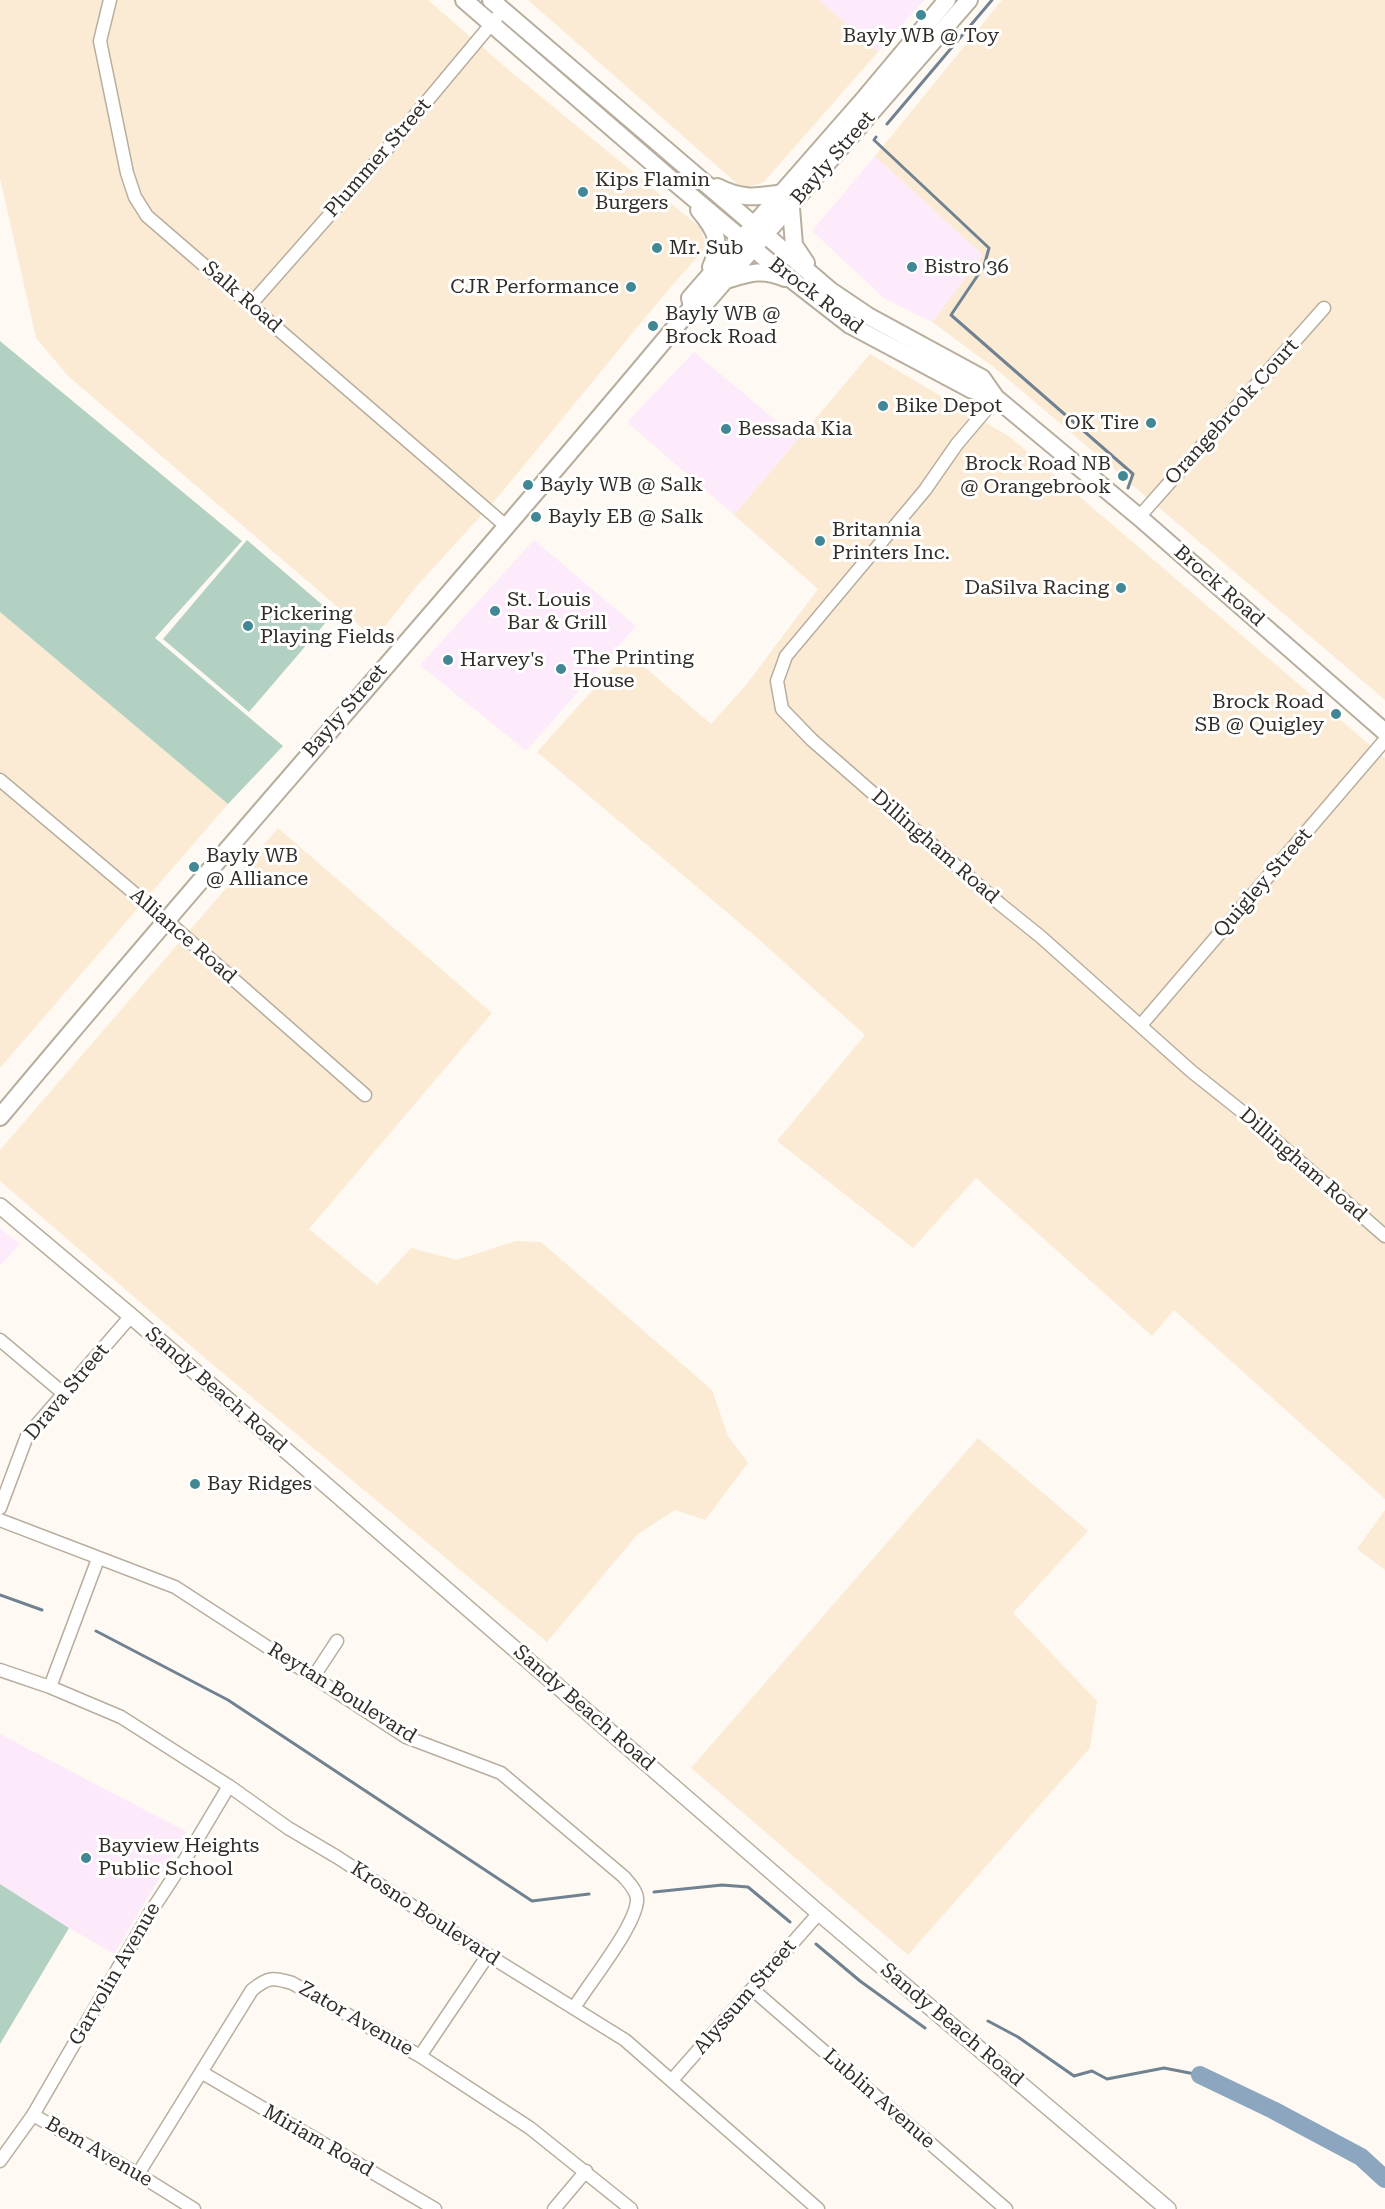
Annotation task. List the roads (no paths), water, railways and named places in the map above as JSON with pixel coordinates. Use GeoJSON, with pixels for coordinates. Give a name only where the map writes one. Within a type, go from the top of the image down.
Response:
{"type":"FeatureCollection","features":[{"type":"Feature","properties":{"kind":"main road","name":"Brock Road"},"geometry":{"type":"LineString","coordinates":[[464,0],[679,186],[794,282],[850,325],[972,390],[996,398]]}},
{"type":"Feature","properties":{"kind":"main road","name":"Bayly Street"},"geometry":{"type":"LineString","coordinates":[[787,200],[947,0]]}},
{"type":"Feature","properties":{"kind":"main road","name":"Bayly Street"},"geometry":{"type":"LineString","coordinates":[[692,306],[690,298],[707,277],[748,243],[969,0]]}},
{"type":"Feature","properties":{"kind":"main road","name":"Brock Road"},"geometry":{"type":"LineString","coordinates":[[497,5],[831,291],[868,316],[982,378],[996,398],[1139,517],[1385,732]]}},
{"type":"Feature","properties":{"kind":"main road"},"geometry":{"type":"LineString","coordinates":[[694,174],[734,195],[787,200],[794,245],[803,260],[831,291]]}},
{"type":"Feature","properties":{"kind":"main road"},"geometry":{"type":"LineString","coordinates":[[679,186],[710,223],[718,245],[707,277]]}},
{"type":"Feature","properties":{"kind":"main road","name":"Bayly Street"},"geometry":{"type":"LineString","coordinates":[[692,306],[702,307],[726,281],[748,243]]}},
{"type":"Feature","properties":{"kind":"main road"},"geometry":{"type":"LineString","coordinates":[[726,281],[755,271],[775,274],[794,282]]}},
{"type":"Feature","properties":{"kind":"main road","name":"Bayly Street"},"geometry":{"type":"LineString","coordinates":[[0,1117],[692,306]]}},
{"type":"Feature","properties":{"kind":"street","name":"Salk Road"},"geometry":{"type":"LineString","coordinates":[[110,0],[100,41],[127,173],[135,197],[147,216],[506,526]]}},
{"type":"Feature","properties":{"kind":"street","name":"Plummer Street"},"geometry":{"type":"LineString","coordinates":[[251,304],[377,161],[491,24],[497,5]]}},
{"type":"Feature","properties":{"kind":"street","name":"Orangebrook Court"},"geometry":{"type":"LineString","coordinates":[[1139,517],[1324,308]]}},
{"type":"Feature","properties":{"kind":"street","name":"Dillingham Road"},"geometry":{"type":"LineString","coordinates":[[996,398],[957,444],[925,490],[786,656],[777,681],[782,709],[812,740],[1191,1071],[1245,1114],[1385,1236]]}},
{"type":"Feature","properties":{"kind":"street","name":"Quigley Street"},"geometry":{"type":"LineString","coordinates":[[1141,1025],[1385,741]]}},
{"type":"Feature","properties":{"kind":"street","name":"Alliance Road"},"geometry":{"type":"LineString","coordinates":[[0,780],[166,920],[365,1095]]}},
{"type":"Feature","properties":{"kind":"street","name":"Sandy Beach Road"},"geometry":{"type":"LineString","coordinates":[[0,1206],[131,1316],[819,1913],[1168,2209]]}},
{"type":"Feature","properties":{"kind":"street","name":"Drava Street"},"geometry":{"type":"LineString","coordinates":[[0,1508],[27,1436],[131,1316]]}},
{"type":"Feature","properties":{"kind":"street"},"geometry":{"type":"LineString","coordinates":[[0,1340],[63,1394]]}},
{"type":"Feature","properties":{"kind":"street","name":"Reytan Boulevard"},"geometry":{"type":"LineString","coordinates":[[0,1521],[175,1587],[406,1737],[501,1773],[624,1877],[638,1899],[633,1919],[574,2008]]}},
{"type":"Feature","properties":{"kind":"street"},"geometry":{"type":"LineString","coordinates":[[50,1687],[98,1559]]}},
{"type":"Feature","properties":{"kind":"street"},"geometry":{"type":"LineString","coordinates":[[314,1676],[337,1641]]}},
{"type":"Feature","properties":{"kind":"street","name":"Krosno Boulevard"},"geometry":{"type":"LineString","coordinates":[[0,1670],[50,1687],[121,1717],[229,1786],[288,1828],[625,2040],[818,2209]]}},
{"type":"Feature","properties":{"kind":"street","name":"Garvolin Avenue"},"geometry":{"type":"LineString","coordinates":[[0,2161],[33,2115],[150,1913],[229,1786]]}},
{"type":"Feature","properties":{"kind":"street","name":"Alyssum Street"},"geometry":{"type":"LineString","coordinates":[[672,2080],[819,1913]]}},
{"type":"Feature","properties":{"kind":"street"},"geometry":{"type":"LineString","coordinates":[[420,2056],[488,1955]]}},
{"type":"Feature","properties":{"kind":"street","name":"Zator Avenue"},"geometry":{"type":"LineString","coordinates":[[138,2174],[252,1990],[266,1979],[280,1979],[292,1983],[420,2056],[530,2128],[631,2209]]}},
{"type":"Feature","properties":{"kind":"street","name":"Lublin Avenue"},"geometry":{"type":"LineString","coordinates":[[752,1989],[1006,2209]]}},
{"type":"Feature","properties":{"kind":"street","name":"Miriam Road"},"geometry":{"type":"LineString","coordinates":[[201,2072],[435,2209]]}},
{"type":"Feature","properties":{"kind":"street","name":"Bem Avenue"},"geometry":{"type":"LineString","coordinates":[[33,2115],[138,2174],[194,2209]]}},
{"type":"Feature","properties":{"kind":"street"},"geometry":{"type":"LineString","coordinates":[[554,2209],[586,2171]]}},
{"type":"Feature","properties":{"kind":"waterway"},"geometry":{"type":"LineString","coordinates":[[887,124],[992,0]]}},
{"type":"Feature","properties":{"kind":"waterway"},"geometry":{"type":"LineString","coordinates":[[876,137],[874,140],[989,248],[984,266],[951,315],[1133,474],[1128,488]]}},
{"type":"Feature","properties":{"kind":"waterway"},"geometry":{"type":"LineString","coordinates":[[0,1595],[42,1610]]}},
{"type":"Feature","properties":{"kind":"waterway"},"geometry":{"type":"LineString","coordinates":[[96,1631],[228,1700],[532,1901],[589,1894]]}},
{"type":"Feature","properties":{"kind":"waterway"},"geometry":{"type":"LineString","coordinates":[[654,1892],[722,1885],[748,1887],[790,1922]]}},
{"type":"Feature","properties":{"kind":"waterway"},"geometry":{"type":"LineString","coordinates":[[816,1944],[860,1981],[925,2028]]}},
{"type":"Feature","properties":{"kind":"waterway"},"geometry":{"type":"LineString","coordinates":[[988,2021],[1018,2037],[1074,2076],[1092,2071],[1107,2079],[1164,2068],[1200,2075]]}},
{"type":"Feature","properties":{"kind":"waterway"},"geometry":{"type":"LineString","coordinates":[[1200,2075],[1273,2110],[1361,2157],[1385,2179]]}},
{"type":"Feature","properties":{"kind":"place","name":"Bayly WB @ Toy"},"geometry":{"type":"Point","coordinates":[921,15]}},
{"type":"Feature","properties":{"kind":"place","name":"Kips Flamin Burgers"},"geometry":{"type":"Point","coordinates":[583,192]}},
{"type":"Feature","properties":{"kind":"place","name":"Mr. Sub"},"geometry":{"type":"Point","coordinates":[657,248]}},
{"type":"Feature","properties":{"kind":"place","name":"Bistro 36"},"geometry":{"type":"Point","coordinates":[912,267]}},
{"type":"Feature","properties":{"kind":"place","name":"CJR Performance"},"geometry":{"type":"Point","coordinates":[631,287]}},
{"type":"Feature","properties":{"kind":"place","name":"Bayly WB @ Brock Road"},"geometry":{"type":"Point","coordinates":[653,326]}},
{"type":"Feature","properties":{"kind":"place","name":"Bike Depot"},"geometry":{"type":"Point","coordinates":[883,406]}},
{"type":"Feature","properties":{"kind":"place","name":"OK Tire"},"geometry":{"type":"Point","coordinates":[1151,423]}},
{"type":"Feature","properties":{"kind":"place","name":"Bessada Kia"},"geometry":{"type":"Point","coordinates":[726,429]}},
{"type":"Feature","properties":{"kind":"place","name":"Brock Road NB @ Orangebrook"},"geometry":{"type":"Point","coordinates":[1123,476]}},
{"type":"Feature","properties":{"kind":"place","name":"Bayly WB @ Salk"},"geometry":{"type":"Point","coordinates":[528,485]}},
{"type":"Feature","properties":{"kind":"place","name":"Bayly EB @ Salk"},"geometry":{"type":"Point","coordinates":[536,517]}},
{"type":"Feature","properties":{"kind":"place","name":"Britannia Printers Inc."},"geometry":{"type":"Point","coordinates":[820,541]}},
{"type":"Feature","properties":{"kind":"place","name":"DaSilva Racing"},"geometry":{"type":"Point","coordinates":[1121,588]}},
{"type":"Feature","properties":{"kind":"place","name":"St. Louis Bar & Grill"},"geometry":{"type":"Point","coordinates":[495,611]}},
{"type":"Feature","properties":{"kind":"place","name":"Pickering Playing Fields"},"geometry":{"type":"Point","coordinates":[248,626]}},
{"type":"Feature","properties":{"kind":"place","name":"Harvey's"},"geometry":{"type":"Point","coordinates":[448,660]}},
{"type":"Feature","properties":{"kind":"place","name":"The Printing House"},"geometry":{"type":"Point","coordinates":[561,669]}},
{"type":"Feature","properties":{"kind":"place","name":"Brock Road SB @ Quigley"},"geometry":{"type":"Point","coordinates":[1336,714]}},
{"type":"Feature","properties":{"kind":"place","name":"Bayly WB @ Alliance"},"geometry":{"type":"Point","coordinates":[194,867]}},
{"type":"Feature","properties":{"kind":"place","name":"Bay Ridges"},"geometry":{"type":"Point","coordinates":[195,1484]}},
{"type":"Feature","properties":{"kind":"place","name":"Bayview Heights Public School"},"geometry":{"type":"Point","coordinates":[86,1858]}}]}
